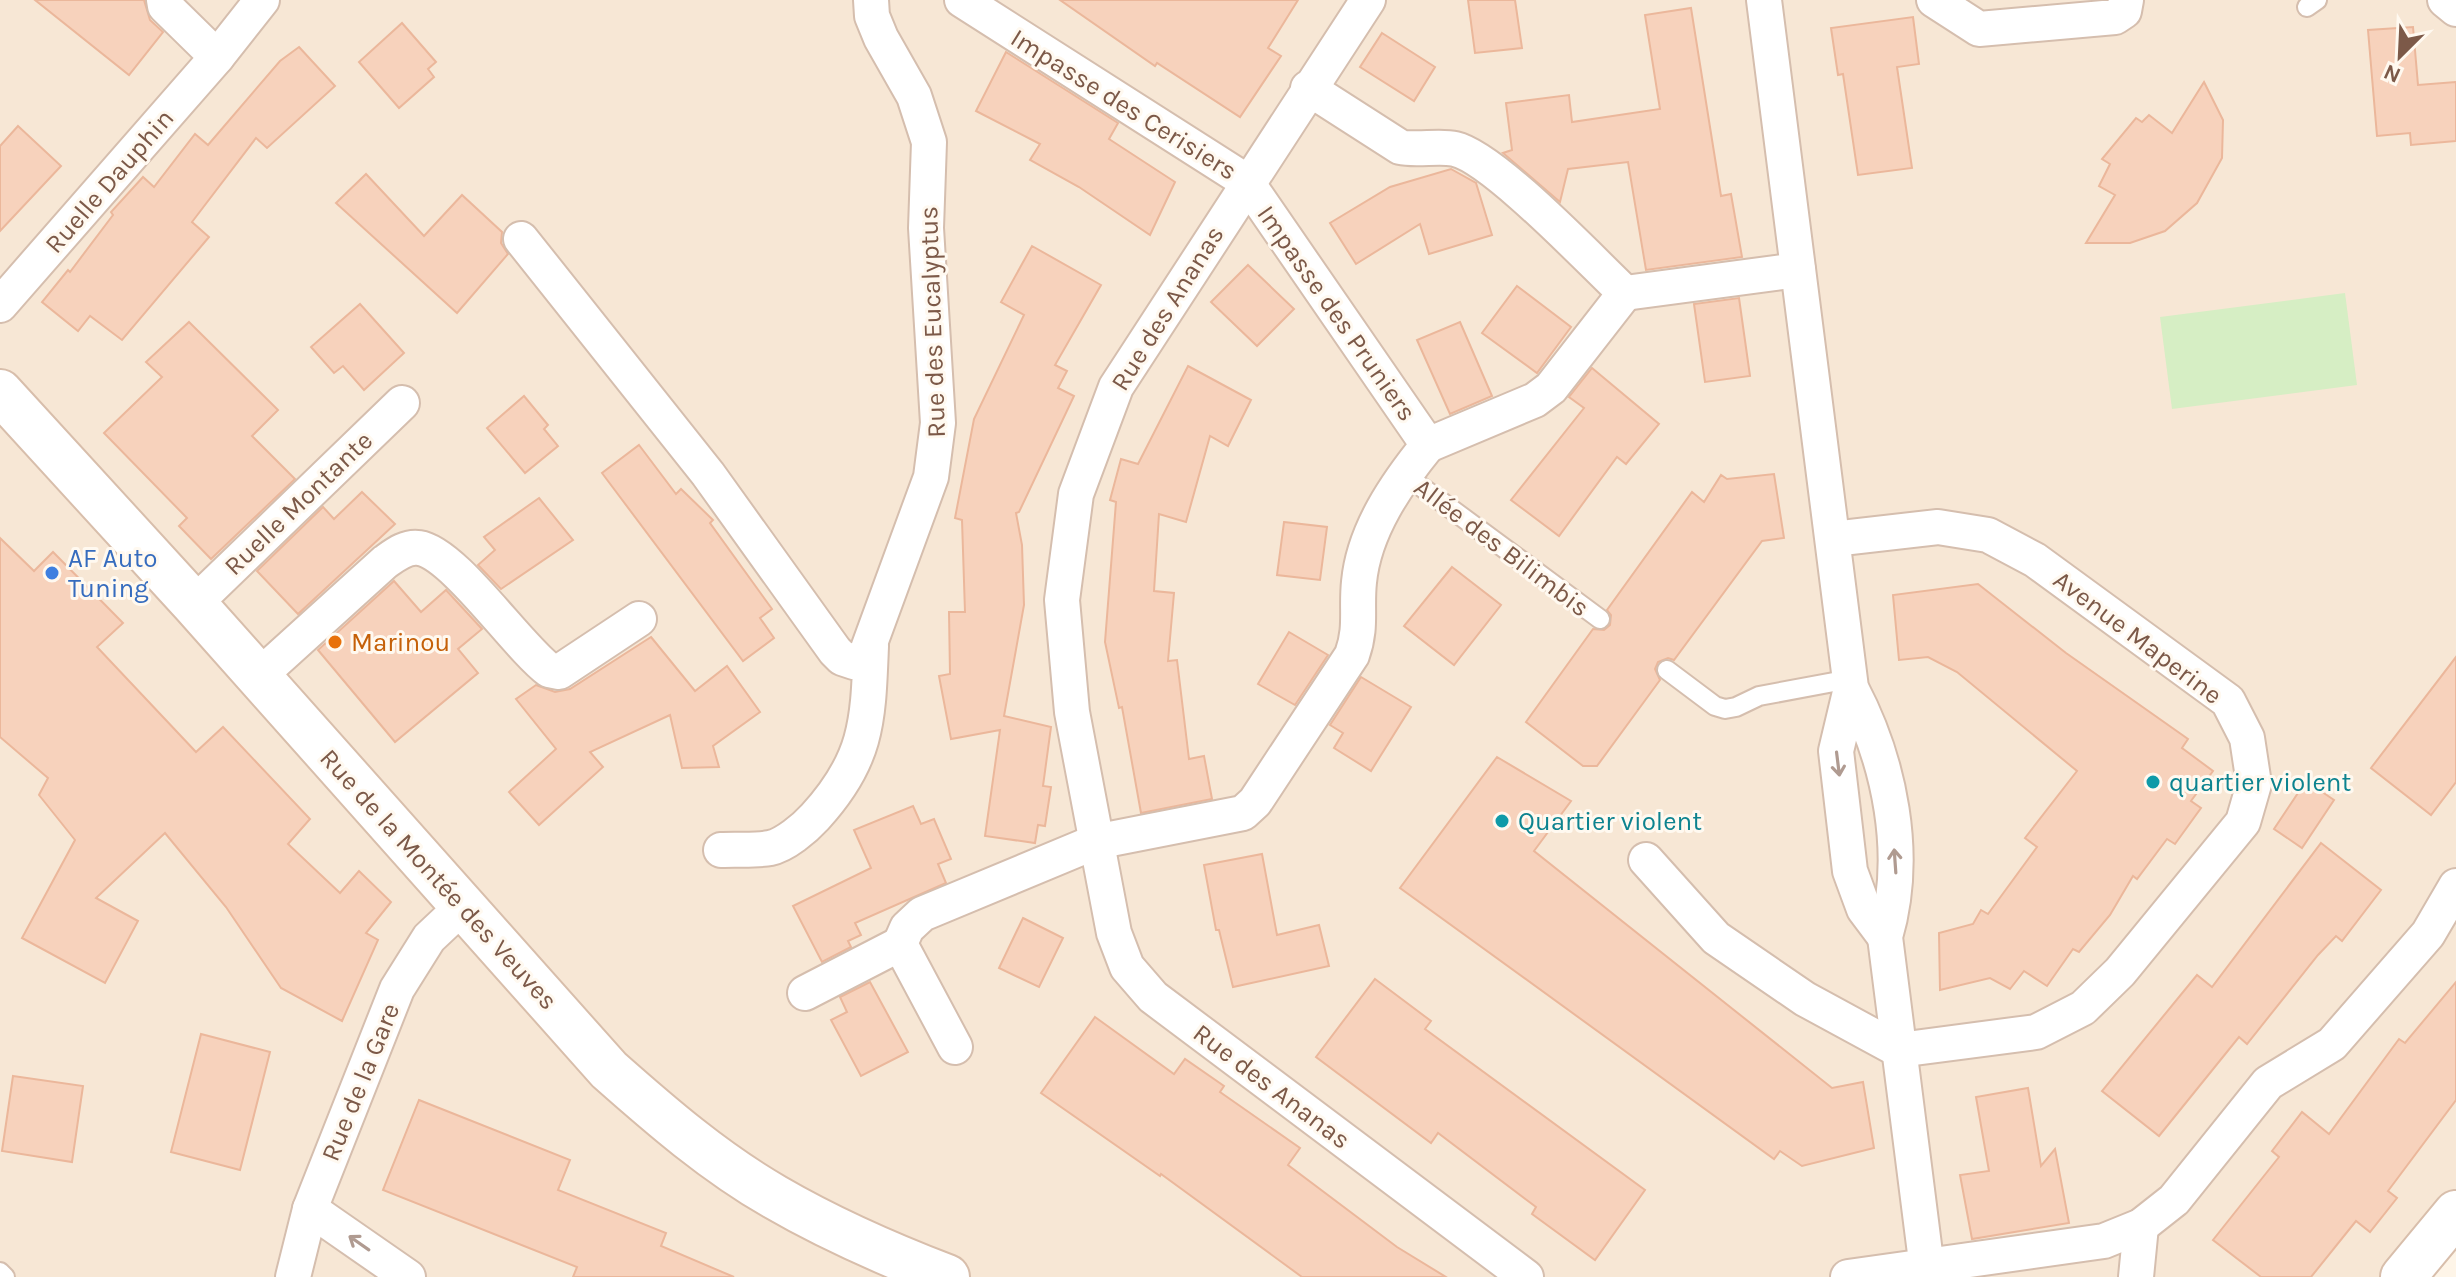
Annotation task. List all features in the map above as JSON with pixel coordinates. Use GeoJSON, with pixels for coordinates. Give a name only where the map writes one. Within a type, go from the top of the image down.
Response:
{"type":"FeatureCollection","features":[{"type":"Feature","properties":{"kind":"main road","name":"Rue de la Montée des Veuves"},"geometry":{"type":"LineString","coordinates":[[0,392],[194,604],[609,1070],[673,1126],[773,1196],[864,1244],[947,1277]]}},
{"type":"Feature","properties":{"kind":"main road"},"geometry":{"type":"LineString","coordinates":[[2403,1277],[2456,1213]]}},
{"type":"Feature","properties":{"kind":"street"},"geometry":{"type":"LineString","coordinates":[[164,0],[165,6],[217,57]]}},
{"type":"Feature","properties":{"kind":"street","name":"Ruelle Dauphin"},"geometry":{"type":"LineString","coordinates":[[0,305],[217,57],[262,0]]}},
{"type":"Feature","properties":{"kind":"street","name":"Rue des Eucalyptus"},"geometry":{"type":"LineString","coordinates":[[721,850],[772,848],[806,826],[842,787],[860,750],[868,711],[871,646],[931,477],[938,423],[927,254],[929,142],[914,96],[872,16],[871,0]]}},
{"type":"Feature","properties":{"kind":"street","name":"Impasse des Cerisiers"},"geometry":{"type":"LineString","coordinates":[[962,0],[1246,181]]}},
{"type":"Feature","properties":{"kind":"street","name":"Rue des Ananas"},"geometry":{"type":"LineString","coordinates":[[1368,0],[1246,181],[1116,387],[1076,494],[1062,600],[1072,712],[1114,933],[1127,967],[1153,997],[1526,1277]]}},
{"type":"Feature","properties":{"kind":"street"},"geometry":{"type":"LineString","coordinates":[[1764,0],[1850,683],[1881,753],[1897,865],[1894,908],[1885,937],[1927,1271]]}},
{"type":"Feature","properties":{"kind":"street"},"geometry":{"type":"LineString","coordinates":[[1934,0],[1970,24],[1990,29],[2115,17],[2124,11],[2126,0]]}},
{"type":"Feature","properties":{"kind":"street"},"geometry":{"type":"LineString","coordinates":[[2445,0],[2456,9]]}},
{"type":"Feature","properties":{"kind":"street"},"geometry":{"type":"LineString","coordinates":[[1308,88],[1400,147],[1415,151],[1453,148],[1486,164],[1625,293],[1798,270]]}},
{"type":"Feature","properties":{"kind":"street","name":"Impasse des Pruniers"},"geometry":{"type":"LineString","coordinates":[[1246,181],[1428,445]]}},
{"type":"Feature","properties":{"kind":"street"},"geometry":{"type":"LineString","coordinates":[[521,239],[708,474],[835,651],[842,658],[854,662],[865,657],[871,646]]}},
{"type":"Feature","properties":{"kind":"street","name":"Impasse des Pruniers"},"geometry":{"type":"LineString","coordinates":[[1095,842],[1221,820],[1243,813],[1255,802],[1352,655],[1360,632],[1359,583],[1363,557],[1404,474],[1428,445],[1535,400],[1551,388],[1625,293]]}},
{"type":"Feature","properties":{"kind":"street","name":"Ruelle Montante"},"geometry":{"type":"LineString","coordinates":[[194,604],[402,403]]}},
{"type":"Feature","properties":{"kind":"street","name":"Avenue Maperine"},"geometry":{"type":"LineString","coordinates":[[1833,539],[1938,527],[1988,535],[2035,560],[2228,701],[2247,738],[2254,784],[2243,822],[2120,972],[2083,1008],[2036,1032],[1899,1050]]}},
{"type":"Feature","properties":{"kind":"street"},"geometry":{"type":"LineString","coordinates":[[258,677],[385,562],[402,551],[416,547],[444,560],[549,670],[559,672],[639,619]]}},
{"type":"Feature","properties":{"kind":"street"},"geometry":{"type":"LineString","coordinates":[[1850,683],[1836,751],[1850,871],[1864,909],[1885,937]]}},
{"type":"Feature","properties":{"kind":"street"},"geometry":{"type":"LineString","coordinates":[[805,993],[900,944],[907,928],[922,914],[1095,842]]}},
{"type":"Feature","properties":{"kind":"street"},"geometry":{"type":"LineString","coordinates":[[1646,860],[1716,938],[1805,999],[1899,1050]]}},
{"type":"Feature","properties":{"kind":"street"},"geometry":{"type":"LineString","coordinates":[[1848,1277],[1927,1271],[2104,1241],[2141,1226],[2174,1200],[2268,1083],[2332,1044],[2428,934],[2456,886]]}},
{"type":"Feature","properties":{"kind":"street","name":"Rue de la Gare"},"geometry":{"type":"LineString","coordinates":[[293,1277],[310,1209],[397,989],[429,938],[463,906]]}},
{"type":"Feature","properties":{"kind":"street"},"geometry":{"type":"LineString","coordinates":[[900,944],[955,1047]]}},
{"type":"Feature","properties":{"kind":"street"},"geometry":{"type":"LineString","coordinates":[[310,1209],[408,1277]]}},
{"type":"Feature","properties":{"kind":"street"},"geometry":{"type":"LineString","coordinates":[[2136,1277],[2141,1226]]}},
{"type":"Feature","properties":{"kind":"lane","name":"Allée des Bilimbis"},"geometry":{"type":"LineString","coordinates":[[1404,474],[1600,619]]}},
{"type":"Feature","properties":{"kind":"lane"},"geometry":{"type":"LineString","coordinates":[[1667,670],[1715,706],[1725,709],[1759,696],[1850,683]]}},
{"type":"Feature","properties":{"kind":"lane"},"geometry":{"type":"LineString","coordinates":[[0,1272],[5,1277]]}},
{"type":"Feature","properties":{"kind":"shaded area"},"geometry":{"type":"Polygon","coordinates":[[[0,0],[2456,0],[2456,1192],[2387,1277],[0,1277],[0,0]]]}},
{"type":"Feature","properties":{"kind":"green space"},"geometry":{"type":"Polygon","coordinates":[[[2345,293],[2357,385],[2172,409],[2160,317],[2345,293]]]}},
{"type":"Feature","properties":{"kind":"building"},"geometry":{"type":"Polygon","coordinates":[[[35,0],[144,0],[150,20],[163,32],[129,75],[35,0]]]}},
{"type":"Feature","properties":{"kind":"building"},"geometry":{"type":"Polygon","coordinates":[[[1060,0],[1298,0],[1268,48],[1281,56],[1240,117],[1157,63],[1155,66],[1060,0]]]}},
{"type":"Feature","properties":{"kind":"building"},"geometry":{"type":"Polygon","coordinates":[[[1468,0],[1515,0],[1522,48],[1475,53],[1468,0]]]}},
{"type":"Feature","properties":{"kind":"building"},"geometry":{"type":"Polygon","coordinates":[[[1691,8],[1721,196],[1731,194],[1742,257],[1646,270],[1628,162],[1568,169],[1560,202],[1503,153],[1512,150],[1506,103],[1569,95],[1572,122],[1660,109],[1645,15],[1691,8]]]}},
{"type":"Feature","properties":{"kind":"building"},"geometry":{"type":"Polygon","coordinates":[[[1913,17],[1919,64],[1897,67],[1912,168],[1858,175],[1843,74],[1838,75],[1831,28],[1913,17]]]}},
{"type":"Feature","properties":{"kind":"building"},"geometry":{"type":"Polygon","coordinates":[[[402,23],[436,62],[428,69],[434,77],[399,108],[359,62],[402,23]]]}},
{"type":"Feature","properties":{"kind":"building"},"geometry":{"type":"Polygon","coordinates":[[[2413,27],[2418,85],[2456,82],[2456,141],[2411,145],[2410,133],[2377,136],[2368,30],[2413,27]]]}},
{"type":"Feature","properties":{"kind":"building"},"geometry":{"type":"Polygon","coordinates":[[[1382,33],[1435,67],[1414,101],[1360,67],[1382,33]]]}},
{"type":"Feature","properties":{"kind":"building"},"geometry":{"type":"Polygon","coordinates":[[[299,47],[335,86],[267,148],[256,138],[192,222],[209,237],[122,340],[90,316],[78,331],[42,302],[68,270],[70,272],[113,215],[111,212],[143,177],[154,187],[195,134],[208,145],[280,61],[299,47]]]}},
{"type":"Feature","properties":{"kind":"building"},"geometry":{"type":"Polygon","coordinates":[[[1006,52],[1118,123],[1109,139],[1175,182],[1150,235],[1079,187],[1030,160],[1040,144],[976,111],[1006,52]]]}},
{"type":"Feature","properties":{"kind":"building"},"geometry":{"type":"Polygon","coordinates":[[[2204,82],[2223,120],[2222,158],[2197,203],[2165,231],[2130,243],[2086,243],[2115,195],[2099,186],[2110,164],[2102,159],[2136,118],[2142,122],[2149,115],[2172,133],[2204,82]]]}},
{"type":"Feature","properties":{"kind":"building"},"geometry":{"type":"Polygon","coordinates":[[[18,126],[61,166],[0,231],[0,146],[18,126]]]}},
{"type":"Feature","properties":{"kind":"building"},"geometry":{"type":"Polygon","coordinates":[[[1451,169],[1476,183],[1492,235],[1429,254],[1420,224],[1356,264],[1330,223],[1390,187],[1451,169]]]}},
{"type":"Feature","properties":{"kind":"building"},"geometry":{"type":"Polygon","coordinates":[[[366,174],[424,236],[462,195],[502,232],[501,243],[508,254],[457,313],[336,203],[366,174]]]}},
{"type":"Feature","properties":{"kind":"building"},"geometry":{"type":"Polygon","coordinates":[[[1032,246],[1101,285],[1055,365],[1067,371],[1058,388],[1074,396],[1016,513],[1022,545],[1024,605],[1004,716],[1051,727],[1043,786],[1051,787],[1045,826],[1038,825],[1035,843],[985,836],[1000,730],[951,739],[939,676],[950,674],[949,612],[965,612],[962,520],[955,518],[974,419],[1024,315],[1001,302],[1032,246]]]}},
{"type":"Feature","properties":{"kind":"building"},"geometry":{"type":"Polygon","coordinates":[[[1248,265],[1294,309],[1257,346],[1211,302],[1248,265]]]}},
{"type":"Feature","properties":{"kind":"building"},"geometry":{"type":"Polygon","coordinates":[[[1517,286],[1571,327],[1537,373],[1482,333],[1517,286]]]}},
{"type":"Feature","properties":{"kind":"building"},"geometry":{"type":"Polygon","coordinates":[[[1739,298],[1750,376],[1705,382],[1694,304],[1739,298]]]}},
{"type":"Feature","properties":{"kind":"building"},"geometry":{"type":"Polygon","coordinates":[[[360,304],[404,353],[364,390],[343,366],[334,373],[311,347],[360,304]]]}},
{"type":"Feature","properties":{"kind":"building"},"geometry":{"type":"Polygon","coordinates":[[[189,322],[278,410],[252,436],[295,479],[211,559],[179,526],[187,518],[104,433],[162,377],[146,362],[189,322]]]}},
{"type":"Feature","properties":{"kind":"building"},"geometry":{"type":"Polygon","coordinates":[[[1460,322],[1492,396],[1450,414],[1417,340],[1460,322]]]}},
{"type":"Feature","properties":{"kind":"building"},"geometry":{"type":"Polygon","coordinates":[[[1188,366],[1251,400],[1228,446],[1210,436],[1186,522],[1159,514],[1154,591],[1174,593],[1168,661],[1177,660],[1189,759],[1204,756],[1212,799],[1141,813],[1122,707],[1119,708],[1105,642],[1116,502],[1110,500],[1121,459],[1138,464],[1188,366]]]}},
{"type":"Feature","properties":{"kind":"building"},"geometry":{"type":"Polygon","coordinates":[[[1592,368],[1659,424],[1626,464],[1617,457],[1559,536],[1511,500],[1584,408],[1569,397],[1592,368]]]}},
{"type":"Feature","properties":{"kind":"building"},"geometry":{"type":"Polygon","coordinates":[[[524,396],[548,425],[544,429],[558,446],[525,473],[487,428],[524,396]]]}},
{"type":"Feature","properties":{"kind":"building"},"geometry":{"type":"Polygon","coordinates":[[[639,445],[676,494],[681,489],[713,520],[710,523],[772,609],[760,618],[774,638],[743,661],[602,473],[639,445]]]}},
{"type":"Feature","properties":{"kind":"building"},"geometry":{"type":"Polygon","coordinates":[[[1774,474],[1784,538],[1762,541],[1674,660],[1668,658],[1658,662],[1655,669],[1660,680],[1597,766],[1583,766],[1526,722],[1593,629],[1604,630],[1610,625],[1611,615],[1607,610],[1692,492],[1704,502],[1721,475],[1727,479],[1774,474]]]}},
{"type":"Feature","properties":{"kind":"building"},"geometry":{"type":"Polygon","coordinates":[[[362,492],[395,524],[298,614],[257,571],[323,507],[334,519],[362,492]]]}},
{"type":"Feature","properties":{"kind":"building"},"geometry":{"type":"Polygon","coordinates":[[[539,498],[573,540],[501,589],[478,565],[495,550],[484,537],[539,498]]]}},
{"type":"Feature","properties":{"kind":"building"},"geometry":{"type":"Polygon","coordinates":[[[1284,522],[1327,527],[1320,580],[1277,575],[1284,522]]]}},
{"type":"Feature","properties":{"kind":"building"},"geometry":{"type":"Polygon","coordinates":[[[0,538],[34,571],[53,552],[123,623],[97,647],[196,752],[223,727],[310,819],[288,844],[340,893],[359,871],[391,902],[366,933],[378,940],[342,1021],[281,988],[226,907],[165,833],[96,898],[138,921],[105,983],[22,938],[75,840],[39,795],[48,778],[0,737],[0,538]]]}},
{"type":"Feature","properties":{"kind":"building"},"geometry":{"type":"Polygon","coordinates":[[[1452,567],[1501,605],[1454,665],[1404,626],[1452,567]]]}},
{"type":"Feature","properties":{"kind":"building"},"geometry":{"type":"Polygon","coordinates":[[[394,581],[421,612],[446,590],[482,629],[458,649],[478,673],[395,742],[318,650],[394,581]]]}},
{"type":"Feature","properties":{"kind":"building","name":"quartier violent"},"geometry":{"type":"Polygon","coordinates":[[[1978,584],[2066,653],[2188,739],[2182,748],[2213,771],[2191,801],[2201,808],[2175,844],[2167,839],[2137,879],[2133,876],[2110,915],[2079,952],[2073,949],[2047,986],[2024,971],[2010,989],[1990,978],[1940,990],[1939,933],[1973,924],[1981,910],[1988,914],[2037,847],[2025,838],[2077,771],[1957,672],[1928,657],[1899,660],[1893,595],[1978,584]]]}},
{"type":"Feature","properties":{"kind":"building"},"geometry":{"type":"Polygon","coordinates":[[[1289,632],[1328,655],[1295,705],[1258,684],[1289,632]]]}},
{"type":"Feature","properties":{"kind":"building"},"geometry":{"type":"Polygon","coordinates":[[[651,637],[695,691],[727,666],[760,712],[713,746],[719,767],[682,768],[670,715],[590,752],[603,767],[539,825],[509,792],[556,749],[516,699],[536,685],[555,692],[570,689],[651,637]]]}},
{"type":"Feature","properties":{"kind":"building"},"geometry":{"type":"Polygon","coordinates":[[[2456,657],[2456,782],[2431,815],[2371,768],[2456,657]]]}},
{"type":"Feature","properties":{"kind":"building"},"geometry":{"type":"Polygon","coordinates":[[[1361,677],[1411,707],[1371,771],[1334,748],[1343,733],[1330,725],[1361,677]]]}},
{"type":"Feature","properties":{"kind":"building","name":"Quartier violent"},"geometry":{"type":"Polygon","coordinates":[[[1497,757],[1571,801],[1534,851],[1832,1088],[1863,1082],[1874,1148],[1802,1166],[1780,1151],[1774,1159],[1400,888],[1497,757]]]}},
{"type":"Feature","properties":{"kind":"building"},"geometry":{"type":"Polygon","coordinates":[[[2306,781],[2334,800],[2302,848],[2274,829],[2306,781]]]}},
{"type":"Feature","properties":{"kind":"building"},"geometry":{"type":"Polygon","coordinates":[[[913,806],[921,824],[934,819],[951,859],[938,864],[946,883],[855,923],[861,935],[848,941],[851,947],[822,962],[793,906],[871,868],[854,830],[913,806]]]}},
{"type":"Feature","properties":{"kind":"building"},"geometry":{"type":"Polygon","coordinates":[[[2321,843],[2381,890],[2342,941],[2336,936],[2318,955],[2247,1044],[2239,1037],[2159,1136],[2102,1091],[2197,975],[2212,987],[2321,843]]]}},
{"type":"Feature","properties":{"kind":"building"},"geometry":{"type":"Polygon","coordinates":[[[1262,854],[1277,935],[1319,925],[1329,966],[1233,987],[1219,930],[1216,930],[1204,865],[1262,854]]]}},
{"type":"Feature","properties":{"kind":"building"},"geometry":{"type":"Polygon","coordinates":[[[1023,918],[1063,938],[1039,987],[999,968],[1023,918]]]}},
{"type":"Feature","properties":{"kind":"building"},"geometry":{"type":"Polygon","coordinates":[[[1375,979],[1431,1021],[1425,1029],[1645,1190],[1595,1260],[1532,1214],[1536,1207],[1438,1133],[1431,1143],[1316,1057],[1375,979]]]}},
{"type":"Feature","properties":{"kind":"building"},"geometry":{"type":"Polygon","coordinates":[[[870,982],[908,1052],[861,1076],[831,1020],[847,1012],[840,997],[870,982]]]}},
{"type":"Feature","properties":{"kind":"building"},"geometry":{"type":"Polygon","coordinates":[[[2456,982],[2456,1100],[2388,1191],[2397,1198],[2370,1232],[2356,1221],[2311,1277],[2261,1277],[2213,1240],[2279,1157],[2272,1151],[2302,1112],[2329,1134],[2399,1039],[2405,1043],[2456,982]]]}},
{"type":"Feature","properties":{"kind":"building"},"geometry":{"type":"Polygon","coordinates":[[[1095,1017],[1174,1074],[1185,1059],[1224,1086],[1220,1092],[1300,1148],[1288,1165],[1397,1247],[1446,1277],[1302,1277],[1161,1174],[1041,1093],[1095,1017]]]}},
{"type":"Feature","properties":{"kind":"building"},"geometry":{"type":"Polygon","coordinates":[[[201,1034],[270,1052],[240,1170],[171,1152],[201,1034]]]}},
{"type":"Feature","properties":{"kind":"building"},"geometry":{"type":"Polygon","coordinates":[[[13,1076],[83,1086],[72,1162],[2,1151],[13,1076]]]}},
{"type":"Feature","properties":{"kind":"building"},"geometry":{"type":"Polygon","coordinates":[[[2028,1088],[2041,1166],[2055,1149],[2069,1223],[1972,1239],[1960,1175],[1989,1171],[1976,1097],[2028,1088]]]}},
{"type":"Feature","properties":{"kind":"building"},"geometry":{"type":"Polygon","coordinates":[[[419,1100],[570,1160],[558,1190],[666,1233],[661,1246],[734,1277],[573,1277],[577,1267],[383,1190],[419,1100]]]}},
{"type":"Feature","properties":{"kind":"place","name":"AF Auto Tuning"},"geometry":{"type":"Point","coordinates":[52,573]}},
{"type":"Feature","properties":{"kind":"place","name":"Marinou"},"geometry":{"type":"Point","coordinates":[335,642]}},
{"type":"Feature","properties":{"kind":"place","name":"quartier violent"},"geometry":{"type":"Point","coordinates":[2153,782]}},
{"type":"Feature","properties":{"kind":"place","name":"Quartier violent"},"geometry":{"type":"Point","coordinates":[1502,821]}}]}
